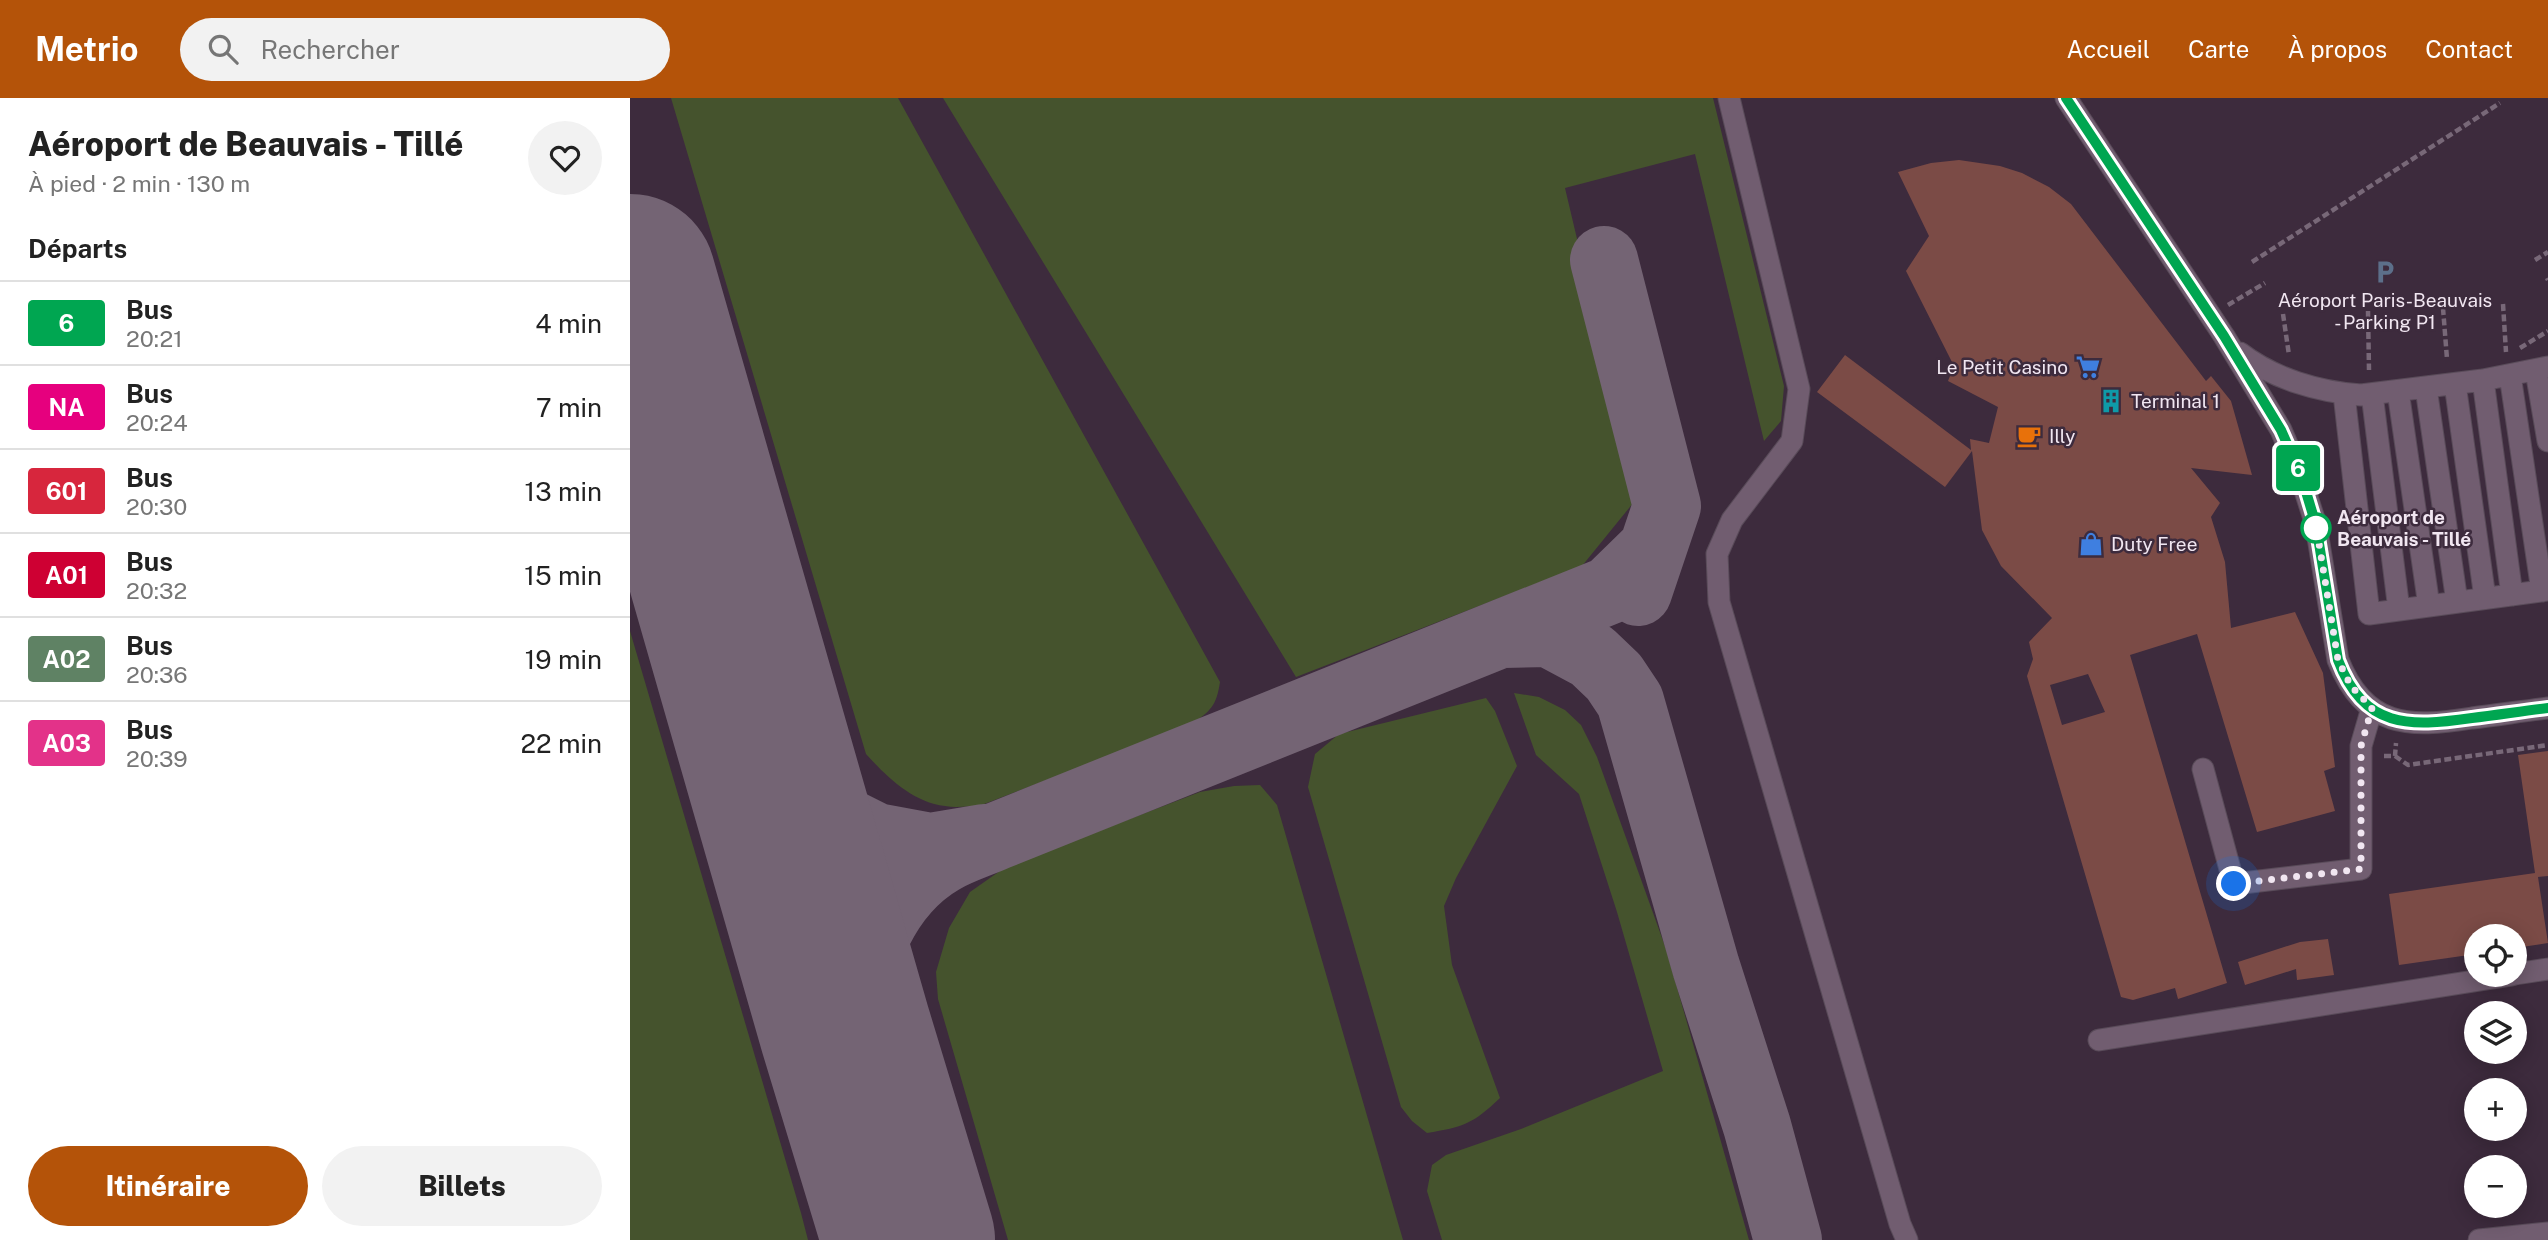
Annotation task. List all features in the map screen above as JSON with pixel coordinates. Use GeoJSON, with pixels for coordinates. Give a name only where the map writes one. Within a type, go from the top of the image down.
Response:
{"type":"FeatureCollection","features":[{"type":"Feature","properties":{"kind":"lane"},"geometry":{"type":"LineString","coordinates":[[1730,98],[1799,389],[1792,441],[1732,520],[1717,554],[1719,603],[1896,1211],[1907,1240]]}},
{"type":"Feature","properties":{"kind":"lane"},"geometry":{"type":"LineString","coordinates":[[2066,98],[2218,310],[2224,336],[2268,406],[2301,475],[2320,547],[2338,660],[2351,686],[2372,708],[2392,719],[2412,724],[2448,722],[2548,708]]}},
{"type":"Feature","properties":{"kind":"lane"},"geometry":{"type":"LineString","coordinates":[[2224,336],[2258,367],[2277,376],[2344,394],[2426,388],[2542,369],[2548,440]]}},
{"type":"Feature","properties":{"kind":"lane"},"geometry":{"type":"LineString","coordinates":[[2344,394],[2369,614],[2545,590],[2510,375]]}},
{"type":"Feature","properties":{"kind":"lane"},"geometry":{"type":"LineString","coordinates":[[2483,380],[2512,595]]}},
{"type":"Feature","properties":{"kind":"lane"},"geometry":{"type":"LineString","coordinates":[[2455,384],[2485,598]]}},
{"type":"Feature","properties":{"kind":"lane"},"geometry":{"type":"LineString","coordinates":[[2426,388],[2457,602]]}},
{"type":"Feature","properties":{"kind":"lane"},"geometry":{"type":"LineString","coordinates":[[2398,391],[2429,606]]}},
{"type":"Feature","properties":{"kind":"lane"},"geometry":{"type":"LineString","coordinates":[[2372,394],[2399,610]]}},
{"type":"Feature","properties":{"kind":"lane"},"geometry":{"type":"LineString","coordinates":[[2203,769],[2234,884],[2361,869],[2361,746],[2372,708]]}},
{"type":"Feature","properties":{"kind":"lane"},"geometry":{"type":"LineString","coordinates":[[2527,972],[2548,969]]}},
{"type":"Feature","properties":{"kind":"lane"},"geometry":{"type":"LineString","coordinates":[[2099,1040],[2464,982]]}},
{"type":"Feature","properties":{"kind":"lane"},"geometry":{"type":"LineString","coordinates":[[2479,1240],[2548,1233]]}},
{"type":"Feature","properties":{"kind":"path"},"geometry":{"type":"LineString","coordinates":[[2252,262],[2500,103]]}},
{"type":"Feature","properties":{"kind":"path"},"geometry":{"type":"LineString","coordinates":[[2535,260],[2548,252]]}},
{"type":"Feature","properties":{"kind":"path"},"geometry":{"type":"LineString","coordinates":[[2218,310],[2264,283]]}},
{"type":"Feature","properties":{"kind":"path"},"geometry":{"type":"LineString","coordinates":[[2503,304],[2506,352]]}},
{"type":"Feature","properties":{"kind":"path"},"geometry":{"type":"LineString","coordinates":[[2443,308],[2447,359]]}},
{"type":"Feature","properties":{"kind":"path"},"geometry":{"type":"LineString","coordinates":[[2218,310],[2234,314]]}},
{"type":"Feature","properties":{"kind":"path"},"geometry":{"type":"LineString","coordinates":[[2359,371],[2370,370],[2368,311]]}},
{"type":"Feature","properties":{"kind":"path"},"geometry":{"type":"LineString","coordinates":[[2281,359],[2290,363],[2283,314]]}},
{"type":"Feature","properties":{"kind":"path"},"geometry":{"type":"LineString","coordinates":[[2494,353],[2522,347],[2548,331]]}},
{"type":"Feature","properties":{"kind":"path"},"geometry":{"type":"LineString","coordinates":[[2435,361],[2459,358]]}},
{"type":"Feature","properties":{"kind":"path"},"geometry":{"type":"LineString","coordinates":[[2395,756],[2396,743]]}},
{"type":"Feature","properties":{"kind":"path"},"geometry":{"type":"LineString","coordinates":[[2383,756],[2395,756],[2408,765],[2548,745]]}},
{"type":"Feature","properties":{"kind":"green space"},"geometry":{"type":"Polygon","coordinates":[[[671,98],[898,98],[1220,682],[1214,703],[1203,715],[1191,725],[979,806],[949,807],[933,804],[911,794],[892,780],[866,754],[671,98]]]}},
{"type":"Feature","properties":{"kind":"green space"},"geometry":{"type":"Polygon","coordinates":[[[943,98],[1713,98],[1784,386],[1781,421],[1764,441],[1695,154],[1565,188],[1638,497],[1582,566],[1296,677],[943,98]]]}},
{"type":"Feature","properties":{"kind":"green space"},"geometry":{"type":"Polygon","coordinates":[[[630,631],[801,1213],[808,1240],[630,1240],[630,631]]]}},
{"type":"Feature","properties":{"kind":"green space"},"geometry":{"type":"Polygon","coordinates":[[[1514,693],[1539,697],[1565,710],[1581,725],[1597,757],[1666,949],[1749,1240],[1442,1240],[1427,1191],[1432,1165],[1446,1155],[1521,1129],[1663,1071],[1617,912],[1579,794],[1536,755],[1514,693]]]}},
{"type":"Feature","properties":{"kind":"green space"},"geometry":{"type":"Polygon","coordinates":[[[1486,698],[1495,711],[1517,766],[1456,878],[1444,906],[1452,965],[1500,1098],[1467,1123],[1427,1133],[1412,1121],[1401,1107],[1308,787],[1315,754],[1339,734],[1486,698]]]}},
{"type":"Feature","properties":{"kind":"green space"},"geometry":{"type":"Polygon","coordinates":[[[1260,785],[1277,805],[1403,1240],[1008,1240],[938,999],[936,972],[949,928],[970,892],[1007,866],[1200,792],[1260,785]]]}},
{"type":"Feature","properties":{"kind":"building"},"geometry":{"type":"Polygon","coordinates":[[[1959,160],[2000,166],[2022,173],[2049,187],[2071,204],[2206,381],[2211,376],[2231,401],[2252,475],[2191,468],[2220,503],[2211,517],[2225,562],[2231,628],[2295,612],[2323,673],[2335,767],[2324,771],[2335,811],[2257,832],[2197,634],[2130,655],[2227,983],[2178,999],[2175,988],[2133,1000],[2121,997],[2027,676],[2033,659],[2029,642],[2052,618],[2001,566],[1982,530],[1972,451],[1945,487],[1817,392],[1845,355],[1971,450],[1970,439],[1989,443],[1998,407],[1948,381],[1954,366],[1906,271],[1929,236],[1898,172],[1931,163],[1959,160]],[[2088,674],[2050,685],[2062,725],[2105,712],[2088,674]]]}},
{"type":"Feature","properties":{"kind":"building"},"geometry":{"type":"Polygon","coordinates":[[[2548,751],[2548,876],[2538,877],[2548,943],[2527,946],[2527,924],[2464,924],[2464,956],[2399,965],[2389,894],[2535,873],[2518,755],[2548,751]]]}},
{"type":"Feature","properties":{"kind":"building"},"geometry":{"type":"Polygon","coordinates":[[[2328,939],[2334,975],[2297,980],[2296,969],[2245,985],[2238,962],[2300,942],[2328,939]]]}},
{"type":"Feature","properties":{"kind":"taxiway"},"geometry":{"type":"LineString","coordinates":[[1604,260],[1667,506],[1638,592]]}},
{"type":"Feature","properties":{"kind":"taxiway"},"geometry":{"type":"LineString","coordinates":[[845,1029],[867,957],[889,912],[921,875],[942,860],[1610,590],[1652,549]]}},
{"type":"Feature","properties":{"kind":"taxiway"},"geometry":{"type":"LineString","coordinates":[[1503,634],[1549,633],[1592,656],[1614,677],[1630,701],[1706,967],[1757,1126],[1788,1240]]}},
{"type":"Feature","properties":{"kind":"taxiway"},"geometry":{"type":"LineString","coordinates":[[760,734],[793,779],[828,813],[876,837],[930,847],[984,838]]}},
{"type":"Feature","properties":{"kind":"taxiway"},"geometry":{"type":"LineString","coordinates":[[899,1240],[905,1228]]}},
{"type":"Feature","properties":{"kind":"runway"},"geometry":{"type":"LineString","coordinates":[[630,280],[845,1029],[909,1240]]}},
{"type":"Feature","properties":{"kind":"bus line","name":"6"},"geometry":{"type":"LineString","coordinates":[[2066,98],[2224,336],[2281,430],[2301,475],[2316,525],[2338,660],[2343,673],[2361,699],[2385,717],[2412,724],[2448,722],[2548,708]]}},
{"type":"Feature","properties":{"kind":"place","name":"Aéroport Paris-Beauvais - Parking P1"},"geometry":{"type":"Point","coordinates":[2385,272]}},
{"type":"Feature","properties":{"kind":"place","name":"Le Petit Casino"},"geometry":{"type":"Point","coordinates":[2088,367]}},
{"type":"Feature","properties":{"kind":"place","name":"Terminal 1"},"geometry":{"type":"Point","coordinates":[2111,401]}},
{"type":"Feature","properties":{"kind":"place","name":"Illy"},"geometry":{"type":"Point","coordinates":[2029,436]}},
{"type":"Feature","properties":{"kind":"place","name":"Aéroport de Beauvais - Tillé"},"geometry":{"type":"Point","coordinates":[2316,528]}},
{"type":"Feature","properties":{"kind":"place","name":"Duty Free"},"geometry":{"type":"Point","coordinates":[2091,544]}},
{"type":"Feature","properties":{"kind":"route"},"geometry":{"type":"LineString","coordinates":[[2234,884],[2361,869],[2361,746],[2372,708],[2351,686],[2338,660],[2316,525],[2316,528]]}}]}
